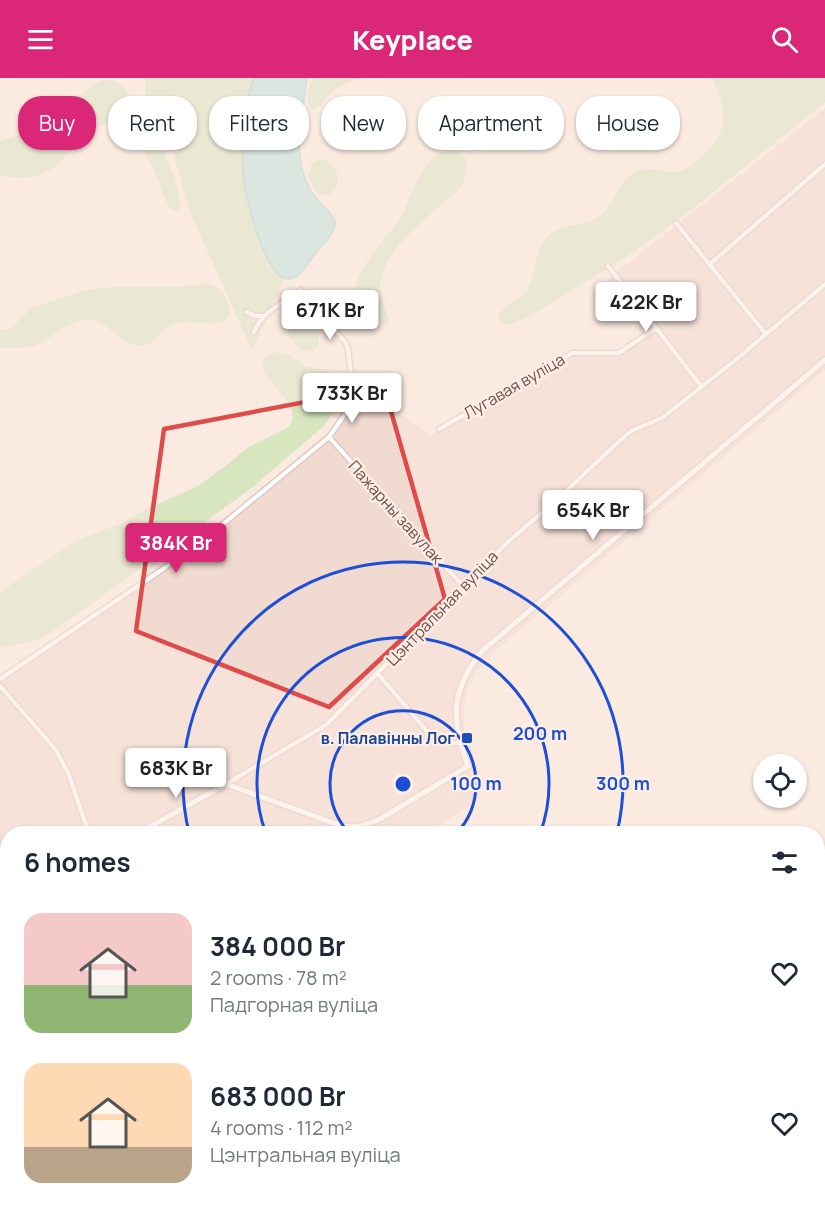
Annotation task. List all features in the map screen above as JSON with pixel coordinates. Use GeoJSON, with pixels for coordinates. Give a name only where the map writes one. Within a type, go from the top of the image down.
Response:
{"type":"FeatureCollection","features":[{"type":"Feature","properties":{"kind":"street"},"geometry":{"type":"LineString","coordinates":[[710,264],[825,164]]}},
{"type":"Feature","properties":{"kind":"street"},"geometry":{"type":"LineString","coordinates":[[676,223],[765,333]]}},
{"type":"Feature","properties":{"kind":"street"},"geometry":{"type":"LineString","coordinates":[[609,267],[701,386]]}},
{"type":"Feature","properties":{"kind":"street","name":"Цэнтральная вуліца"},"geometry":{"type":"LineString","coordinates":[[151,826],[326,725],[509,541],[560,497],[624,436],[638,427],[662,418],[738,358],[825,284]]}},
{"type":"Feature","properties":{"kind":"street"},"geometry":{"type":"LineString","coordinates":[[0,679],[164,569],[329,437],[345,414],[354,392],[348,349],[301,290],[266,315],[254,332]]}},
{"type":"Feature","properties":{"kind":"street"},"geometry":{"type":"LineString","coordinates":[[247,312],[257,316],[266,315]]}},
{"type":"Feature","properties":{"kind":"street","name":"Лугавая вуліца"},"geometry":{"type":"LineString","coordinates":[[439,429],[572,353],[619,353],[656,328]]}},
{"type":"Feature","properties":{"kind":"street"},"geometry":{"type":"LineString","coordinates":[[360,826],[390,814],[468,766],[460,743],[455,710],[467,671],[482,651],[825,360]]}},
{"type":"Feature","properties":{"kind":"street","name":"Пажарны завулак"},"geometry":{"type":"LineString","coordinates":[[329,437],[464,586]]}},
{"type":"Feature","properties":{"kind":"street"},"geometry":{"type":"LineString","coordinates":[[378,674],[432,737],[448,743],[460,743]]}},
{"type":"Feature","properties":{"kind":"street"},"geometry":{"type":"LineString","coordinates":[[0,686],[56,750],[69,775],[86,826]]}},
{"type":"Feature","properties":{"kind":"street"},"geometry":{"type":"LineString","coordinates":[[226,784],[345,826]]}},
{"type":"Feature","properties":{"kind":"highlighted area"},"geometry":{"type":"Polygon","coordinates":[[[384,387],[445,599],[329,707],[136,631],[164,429],[384,387]]]}},
{"type":"Feature","properties":{"kind":"shaded area"},"geometry":{"type":"Polygon","coordinates":[[[825,108],[825,370],[486,659],[476,672],[468,689],[463,708],[464,728],[482,783],[479,795],[471,804],[438,826],[0,826],[0,677],[181,553],[328,436],[346,408],[351,386],[355,384],[431,435],[574,356],[619,357],[650,336],[608,279],[825,108]]]}},
{"type":"Feature","properties":{"kind":"green space"},"geometry":{"type":"Polygon","coordinates":[[[146,78],[254,78],[248,96],[209,96],[209,150],[247,150],[248,206],[267,261],[274,273],[284,279],[252,350],[190,212],[172,150],[197,150],[197,96],[145,96],[146,78]]]}},
{"type":"Feature","properties":{"kind":"green space"},"geometry":{"type":"Polygon","coordinates":[[[313,78],[360,78],[343,85],[328,96],[321,96],[321,105],[312,109],[308,96],[313,78]]]}},
{"type":"Feature","properties":{"kind":"green space"},"geometry":{"type":"Polygon","coordinates":[[[712,78],[825,78],[825,102],[700,203],[634,252],[530,316],[511,324],[499,321],[504,308],[525,293],[532,278],[541,245],[553,232],[564,227],[589,222],[600,216],[610,205],[625,180],[636,171],[646,168],[677,172],[692,165],[710,149],[717,140],[723,121],[721,101],[712,78]]]}},
{"type":"Feature","properties":{"kind":"green space"},"geometry":{"type":"Polygon","coordinates":[[[103,80],[115,81],[125,88],[128,96],[108,96],[108,124],[96,128],[96,96],[79,96],[103,80]]]}},
{"type":"Feature","properties":{"kind":"green space"},"geometry":{"type":"Polygon","coordinates":[[[18,135],[18,150],[72,150],[47,172],[14,178],[0,176],[0,141],[18,135]]]}},
{"type":"Feature","properties":{"kind":"green space"},"geometry":{"type":"Polygon","coordinates":[[[143,150],[162,150],[174,176],[181,204],[179,210],[173,211],[167,204],[152,165],[143,150]]]}},
{"type":"Feature","properties":{"kind":"green space"},"geometry":{"type":"Polygon","coordinates":[[[447,150],[461,153],[465,157],[467,167],[462,186],[411,232],[389,259],[382,274],[380,289],[388,323],[377,328],[366,326],[358,320],[354,311],[354,291],[358,279],[370,257],[401,216],[424,168],[438,154],[447,150]]]}},
{"type":"Feature","properties":{"kind":"green space"},"geometry":{"type":"Polygon","coordinates":[[[321,159],[332,165],[338,176],[336,187],[326,196],[317,193],[308,177],[312,163],[321,159]]]}},
{"type":"Feature","properties":{"kind":"green space"},"geometry":{"type":"Polygon","coordinates":[[[207,284],[222,292],[229,309],[228,317],[213,323],[174,324],[145,345],[130,344],[104,325],[89,320],[74,322],[43,342],[32,346],[0,348],[0,330],[12,327],[31,308],[86,290],[207,284]]]}},
{"type":"Feature","properties":{"kind":"green space"},"geometry":{"type":"Polygon","coordinates":[[[297,317],[307,319],[317,329],[319,344],[312,352],[300,349],[287,333],[289,323],[297,317]]]}},
{"type":"Feature","properties":{"kind":"green space"},"geometry":{"type":"Polygon","coordinates":[[[276,352],[289,355],[303,365],[336,374],[340,378],[343,384],[340,402],[324,426],[249,490],[47,635],[34,641],[0,648],[0,592],[76,541],[122,523],[142,511],[196,487],[247,448],[289,427],[292,410],[265,374],[262,366],[265,357],[276,352]]]}},
{"type":"Feature","properties":{"kind":"water"},"geometry":{"type":"Polygon","coordinates":[[[254,78],[307,78],[305,96],[249,96],[254,78]]]}},
{"type":"Feature","properties":{"kind":"water"},"geometry":{"type":"Polygon","coordinates":[[[242,150],[299,150],[309,188],[335,221],[335,226],[328,239],[303,270],[292,278],[280,276],[271,266],[264,251],[257,234],[244,184],[242,150]]]}},
{"type":"Feature","properties":{"kind":"place","name":"в. Палавінны Лог"},"geometry":{"type":"Point","coordinates":[467,738]}}]}
